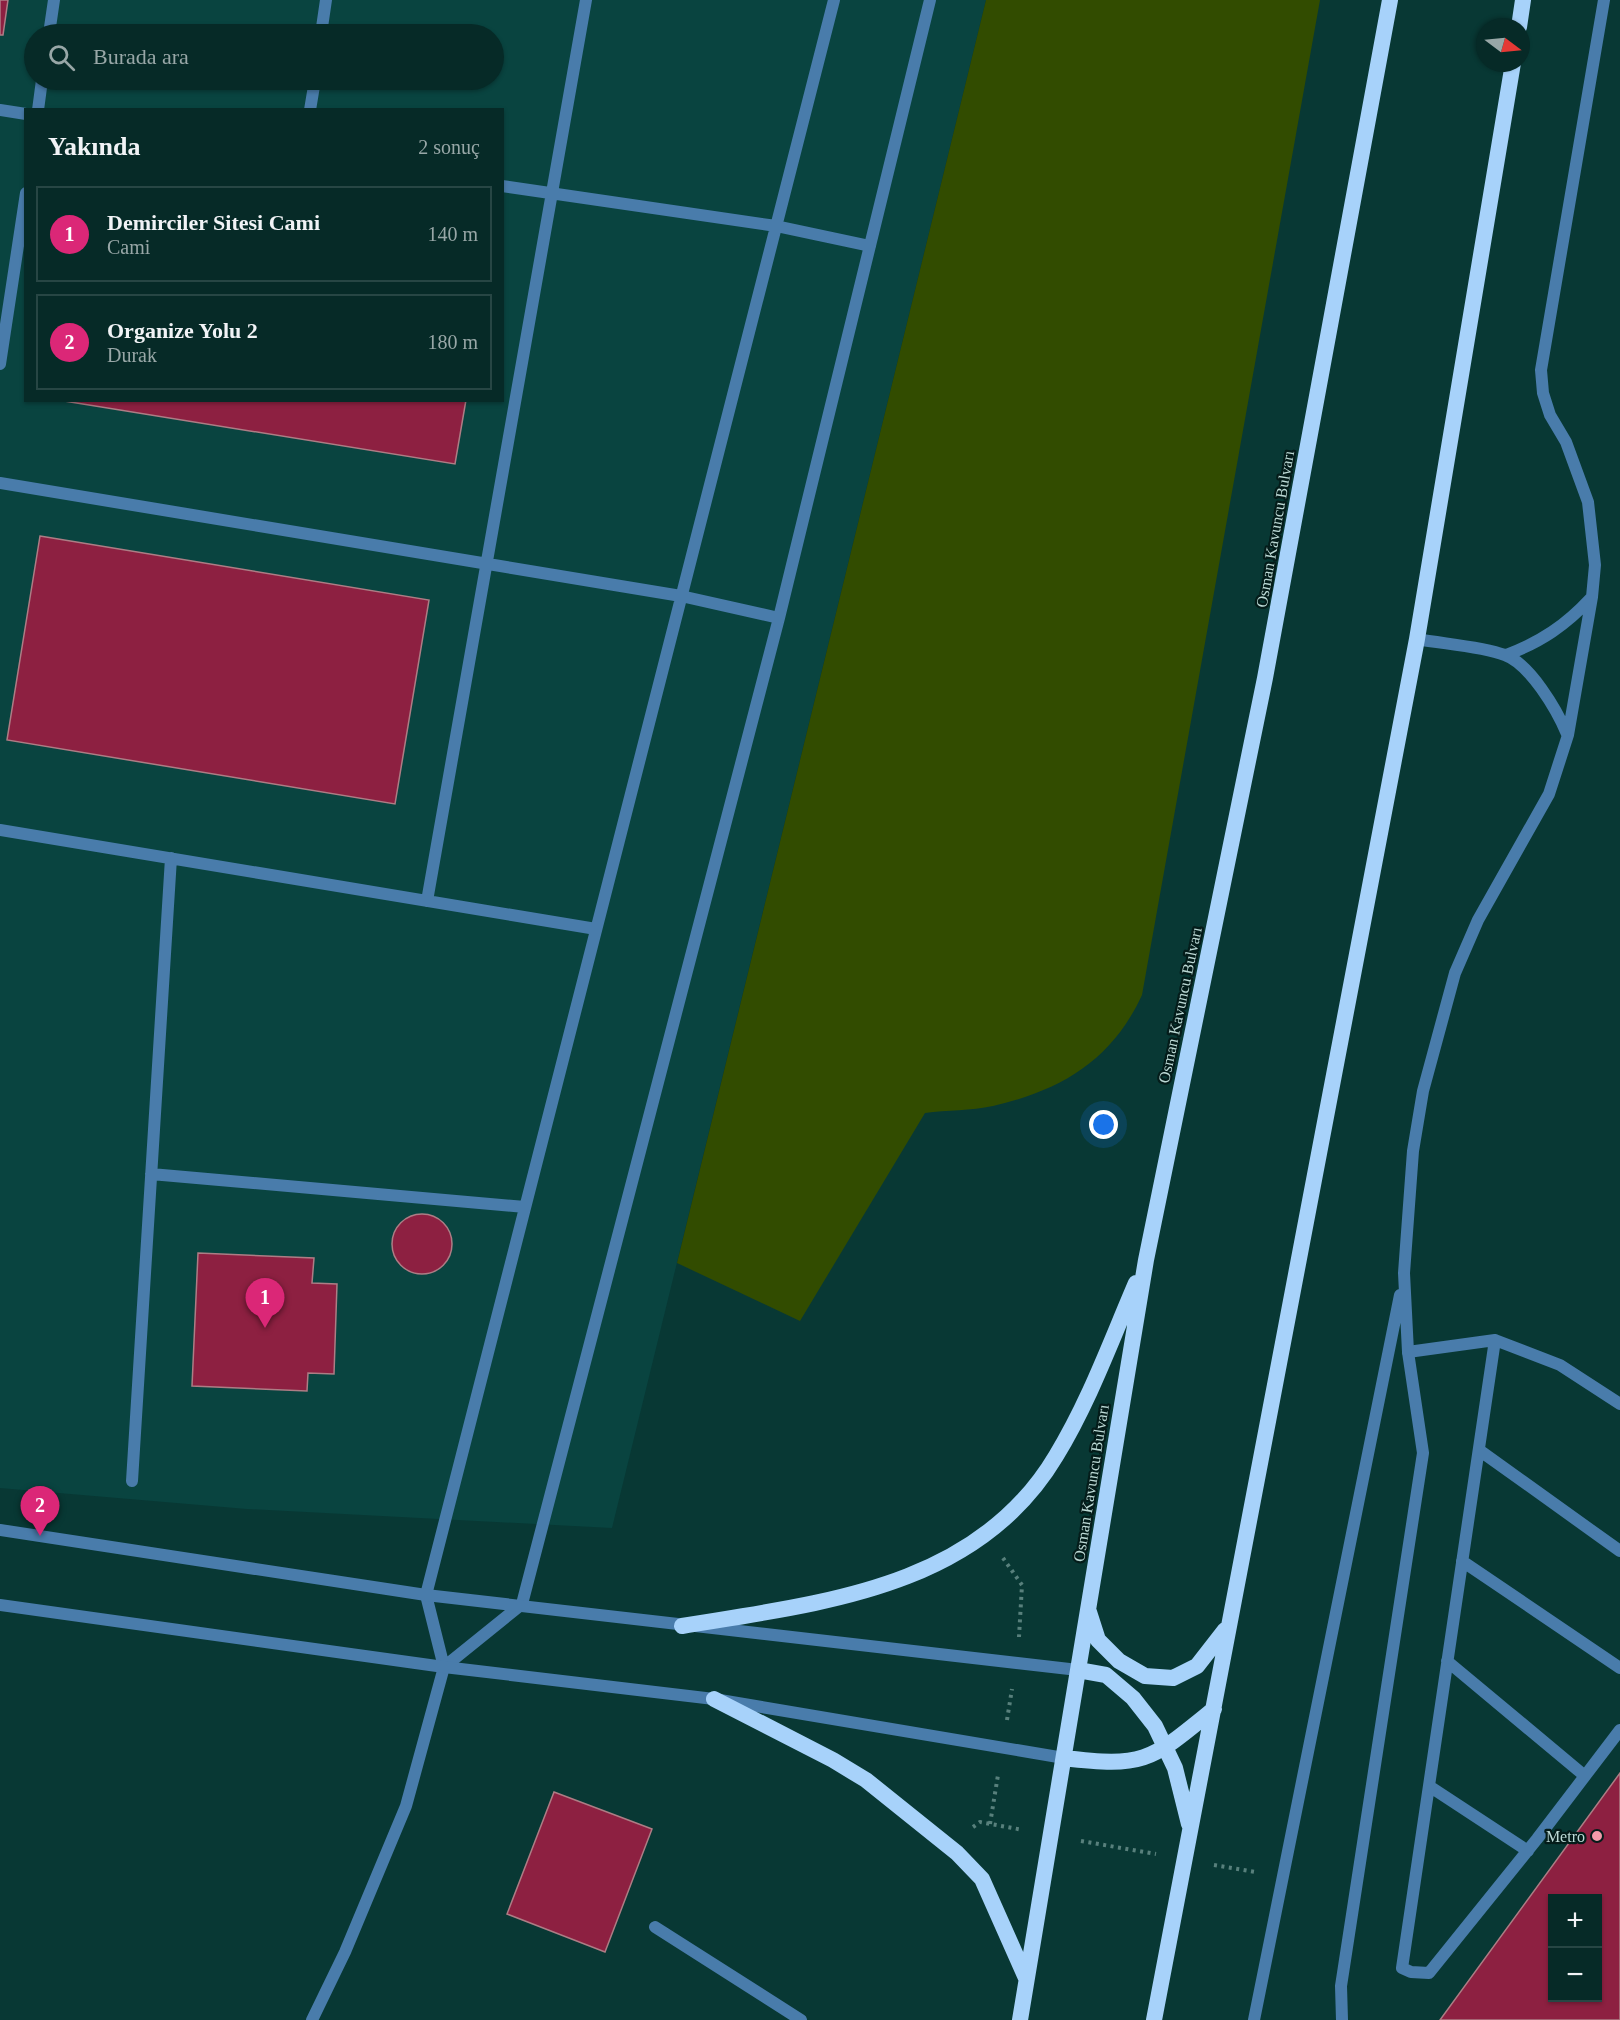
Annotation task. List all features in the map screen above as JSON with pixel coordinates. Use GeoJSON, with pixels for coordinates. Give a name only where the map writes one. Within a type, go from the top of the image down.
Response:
{"type":"FeatureCollection","features":[{"type":"Feature","properties":{"kind":"highway","name":"Osman Kavuncu Bulvarı"},"geometry":{"type":"LineString","coordinates":[[1020,2020],[1146,1260],[1265,678],[1390,0]]}},
{"type":"Feature","properties":{"kind":"highway"},"geometry":{"type":"LineString","coordinates":[[1520,18],[1523,0]]}},
{"type":"Feature","properties":{"kind":"highway"},"geometry":{"type":"LineString","coordinates":[[1154,2020],[1417,639],[1512,72]]}},
{"type":"Feature","properties":{"kind":"highway"},"geometry":{"type":"LineString","coordinates":[[682,1626],[809,1605],[885,1586],[954,1555],[986,1533],[1032,1491],[1056,1458],[1075,1422],[1146,1260]]}},
{"type":"Feature","properties":{"kind":"highway"},"geometry":{"type":"LineString","coordinates":[[1088,1608],[1098,1640],[1119,1661],[1145,1676],[1173,1678],[1197,1666],[1230,1623]]}},
{"type":"Feature","properties":{"kind":"highway"},"geometry":{"type":"LineString","coordinates":[[1078,1670],[1106,1675],[1133,1698],[1155,1726],[1175,1768],[1191,1830]]}},
{"type":"Feature","properties":{"kind":"highway"},"geometry":{"type":"LineString","coordinates":[[714,1699],[866,1780],[948,1845],[982,1879],[1026,1979]]}},
{"type":"Feature","properties":{"kind":"highway"},"geometry":{"type":"LineString","coordinates":[[1064,1758],[1111,1763],[1141,1760],[1165,1749],[1214,1709]]}},
{"type":"Feature","properties":{"kind":"street"},"geometry":{"type":"LineString","coordinates":[[50,24],[54,0]]}},
{"type":"Feature","properties":{"kind":"street"},"geometry":{"type":"LineString","coordinates":[[322,24],[326,0]]}},
{"type":"Feature","properties":{"kind":"street"},"geometry":{"type":"LineString","coordinates":[[427,901],[586,0]]}},
{"type":"Feature","properties":{"kind":"street"},"geometry":{"type":"LineString","coordinates":[[312,2020],[345,1952],[406,1806],[444,1667],[426,1595],[834,0]]}},
{"type":"Feature","properties":{"kind":"street"},"geometry":{"type":"LineString","coordinates":[[444,1667],[522,1604],[779,618],[930,0]]}},
{"type":"Feature","properties":{"kind":"street"},"geometry":{"type":"LineString","coordinates":[[1342,2020],[1341,1986],[1422,1454],[1408,1352],[1404,1273],[1413,1151],[1437,1032],[1455,973],[1478,920],[1549,794],[1568,735],[1592,597],[1595,565],[1588,502],[1566,442],[1550,415],[1543,393],[1541,370],[1604,0]]}},
{"type":"Feature","properties":{"kind":"street"},"geometry":{"type":"LineString","coordinates":[[38,108],[41,90]]}},
{"type":"Feature","properties":{"kind":"street"},"geometry":{"type":"LineString","coordinates":[[310,108],[313,90]]}},
{"type":"Feature","properties":{"kind":"street"},"geometry":{"type":"LineString","coordinates":[[0,110],[24,114]]}},
{"type":"Feature","properties":{"kind":"street"},"geometry":{"type":"LineString","coordinates":[[504,186],[776,226],[870,246]]}},
{"type":"Feature","properties":{"kind":"street"},"geometry":{"type":"LineString","coordinates":[[0,364],[24,206]]}},
{"type":"Feature","properties":{"kind":"street"},"geometry":{"type":"LineString","coordinates":[[0,483],[681,596],[779,618]]}},
{"type":"Feature","properties":{"kind":"street"},"geometry":{"type":"LineString","coordinates":[[1506,655],[1552,634],[1574,617],[1592,597]]}},
{"type":"Feature","properties":{"kind":"street"},"geometry":{"type":"LineString","coordinates":[[1417,639],[1506,655],[1529,674],[1548,697],[1568,735]]}},
{"type":"Feature","properties":{"kind":"street"},"geometry":{"type":"LineString","coordinates":[[0,830],[596,929]]}},
{"type":"Feature","properties":{"kind":"street"},"geometry":{"type":"LineString","coordinates":[[132,1481],[171,858]]}},
{"type":"Feature","properties":{"kind":"street"},"geometry":{"type":"LineString","coordinates":[[151,1174],[525,1207]]}},
{"type":"Feature","properties":{"kind":"street"},"geometry":{"type":"LineString","coordinates":[[1254,2020],[1404,1273]]}},
{"type":"Feature","properties":{"kind":"street"},"geometry":{"type":"LineString","coordinates":[[1408,1352],[1495,1340],[1560,1365],[1620,1404]]}},
{"type":"Feature","properties":{"kind":"street"},"geometry":{"type":"LineString","coordinates":[[1495,1340],[1402,1968],[1411,1972],[1429,1973],[1620,1730]]}},
{"type":"Feature","properties":{"kind":"street"},"geometry":{"type":"LineString","coordinates":[[1479,1450],[1620,1551]]}},
{"type":"Feature","properties":{"kind":"street"},"geometry":{"type":"LineString","coordinates":[[0,1530],[426,1595],[522,1604],[682,1626],[1078,1670]]}},
{"type":"Feature","properties":{"kind":"street"},"geometry":{"type":"LineString","coordinates":[[1462,1561],[1620,1668]]}},
{"type":"Feature","properties":{"kind":"street"},"geometry":{"type":"LineString","coordinates":[[0,1605],[444,1667],[714,1699],[1064,1758]]}},
{"type":"Feature","properties":{"kind":"street"},"geometry":{"type":"LineString","coordinates":[[1447,1661],[1585,1776]]}},
{"type":"Feature","properties":{"kind":"street"},"geometry":{"type":"LineString","coordinates":[[1429,1785],[1527,1851]]}},
{"type":"Feature","properties":{"kind":"street"},"geometry":{"type":"LineString","coordinates":[[655,1928],[801,2020]]}},
{"type":"Feature","properties":{"kind":"path"},"geometry":{"type":"LineString","coordinates":[[948,1845],[980,1822],[1282,1877]]}},
{"type":"Feature","properties":{"kind":"shaded area"},"geometry":{"type":"Polygon","coordinates":[[[0,0],[986,0],[612,1528],[247,1509],[0,1488],[0,0]]]}},
{"type":"Feature","properties":{"kind":"green space"},"geometry":{"type":"Polygon","coordinates":[[[986,0],[1320,0],[1142,995],[1116,1038],[1082,1069],[1063,1081],[1041,1091],[993,1106],[925,1113],[800,1321],[677,1263],[986,0]]]}},
{"type":"Feature","properties":{"kind":"building"},"geometry":{"type":"Polygon","coordinates":[[[0,0],[8,0],[3,35],[0,35],[0,0]]]}},
{"type":"Feature","properties":{"kind":"building"},"geometry":{"type":"Polygon","coordinates":[[[70,402],[466,402],[455,464],[70,402]]]}},
{"type":"Feature","properties":{"kind":"building"},"geometry":{"type":"Polygon","coordinates":[[[40,536],[429,600],[395,804],[7,740],[40,536]]]}},
{"type":"Feature","properties":{"kind":"building"},"geometry":{"type":"Polygon","coordinates":[[[422,1214],[439,1219],[447,1227],[452,1244],[447,1261],[439,1269],[422,1274],[405,1269],[397,1261],[392,1244],[397,1227],[405,1219],[422,1214]]]}},
{"type":"Feature","properties":{"kind":"building"},"geometry":{"type":"Polygon","coordinates":[[[198,1253],[314,1258],[312,1283],[337,1284],[334,1374],[308,1373],[307,1391],[192,1386],[198,1253]]]}},
{"type":"Feature","properties":{"kind":"building","name":"Metro"},"geometry":{"type":"Polygon","coordinates":[[[1620,1773],[1620,2020],[1440,2020],[1620,1773]]]}},
{"type":"Feature","properties":{"kind":"building"},"geometry":{"type":"Polygon","coordinates":[[[554,1792],[652,1829],[605,1952],[507,1914],[554,1792]]]}},
{"type":"Feature","properties":{"kind":"place","name":"Demirciler Sitesi Cami"},"geometry":{"type":"Point","coordinates":[265,1328]}},
{"type":"Feature","properties":{"kind":"place","name":"Organize Yolu 2"},"geometry":{"type":"Point","coordinates":[40,1536]}},
{"type":"Feature","properties":{"kind":"place","name":"Metro"},"geometry":{"type":"Point","coordinates":[1597,1836]}}]}
